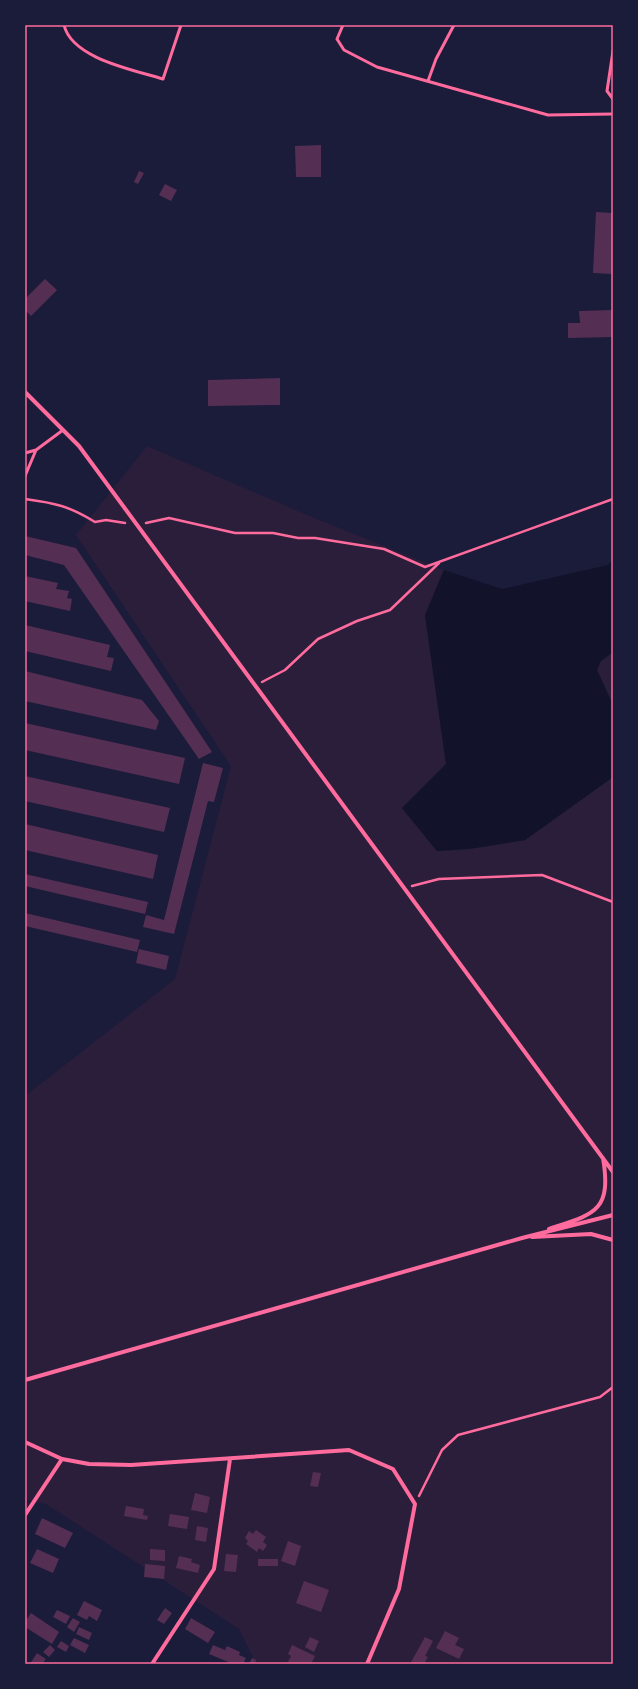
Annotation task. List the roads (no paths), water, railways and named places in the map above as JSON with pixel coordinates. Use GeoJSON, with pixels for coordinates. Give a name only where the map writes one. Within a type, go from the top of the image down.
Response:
{"type":"FeatureCollection","features":[{"type":"Feature","properties":{"kind":"street"},"geometry":{"type":"LineString","coordinates":[[25,392],[79,446],[613,1172]]}},
{"type":"Feature","properties":{"kind":"street"},"geometry":{"type":"LineString","coordinates":[[522,1238],[588,1216],[596,1208],[602,1200],[606,1180],[602,1156]]}},
{"type":"Feature","properties":{"kind":"street"},"geometry":{"type":"LineString","coordinates":[[25,1380],[522,1238],[613,1216]]}},
{"type":"Feature","properties":{"kind":"street"},"geometry":{"type":"LineString","coordinates":[[522,1238],[591,1234],[613,1240]]}},
{"type":"Feature","properties":{"kind":"street"},"geometry":{"type":"LineString","coordinates":[[25,1442],[62,1459],[89,1464],[131,1466],[349,1450],[393,1468],[415,1504],[399,1589],[368,1664]]}},
{"type":"Feature","properties":{"kind":"street"},"geometry":{"type":"LineString","coordinates":[[25,1515],[62,1459]]}},
{"type":"Feature","properties":{"kind":"street"},"geometry":{"type":"LineString","coordinates":[[152,1664],[214,1569],[230,1459]]}},
{"type":"Feature","properties":{"kind":"lane"},"geometry":{"type":"LineString","coordinates":[[64,25],[75,43],[89,54],[163,79],[181,25]]}},
{"type":"Feature","properties":{"kind":"lane"},"geometry":{"type":"LineString","coordinates":[[343,25],[337,39],[344,50],[377,67],[548,115],[613,114]]}},
{"type":"Feature","properties":{"kind":"lane"},"geometry":{"type":"LineString","coordinates":[[428,81],[436,59],[454,25]]}},
{"type":"Feature","properties":{"kind":"lane"},"geometry":{"type":"LineString","coordinates":[[613,51],[607,91],[613,99]]}},
{"type":"Feature","properties":{"kind":"lane"},"geometry":{"type":"LineString","coordinates":[[25,453],[36,450],[63,430]]}},
{"type":"Feature","properties":{"kind":"lane"},"geometry":{"type":"LineString","coordinates":[[25,476],[36,450]]}}]}
